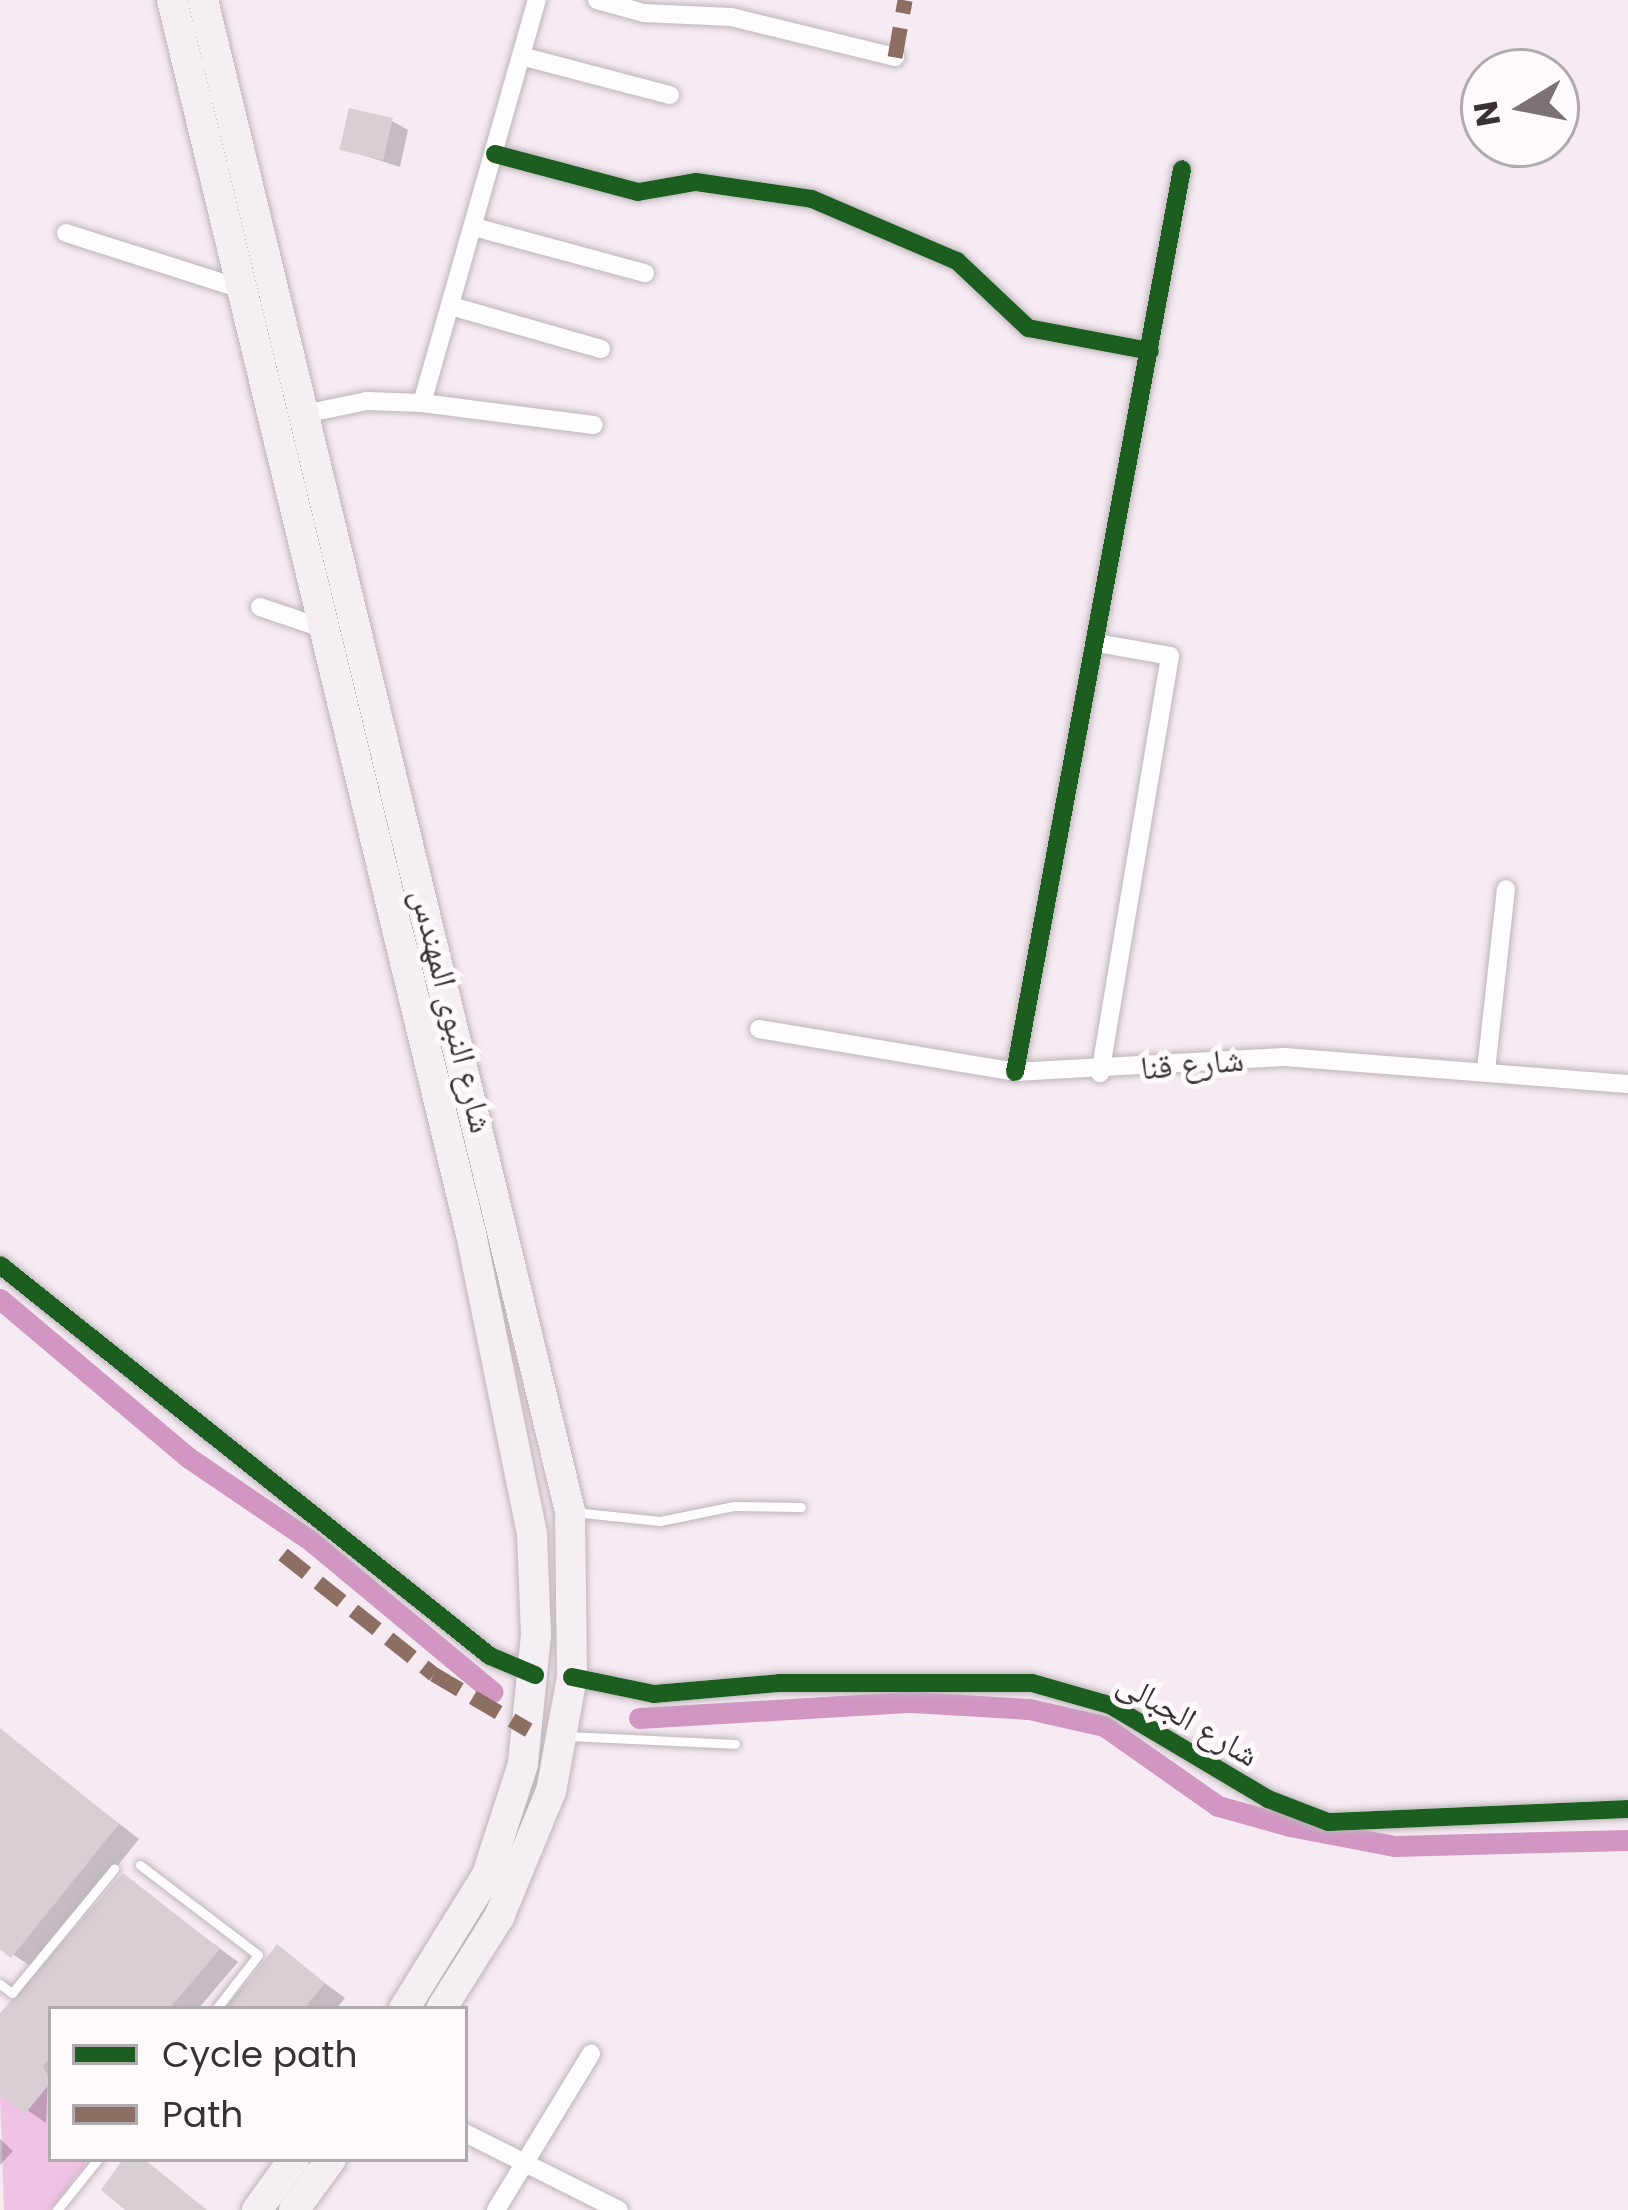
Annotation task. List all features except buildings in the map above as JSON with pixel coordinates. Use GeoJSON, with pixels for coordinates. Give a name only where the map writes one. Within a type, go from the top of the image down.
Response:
{"type":"FeatureCollection","features":[{"type":"Feature","properties":{"kind":"main road","name":"شارع النبوى المهندس"},"geometry":{"type":"LineString","coordinates":[[172,0],[458,1178],[532,1535],[535,1675],[523,1764],[497,1849],[453,1938],[406,2006]]}},
{"type":"Feature","properties":{"kind":"main road","name":"شارع النبوى المهندس"},"geometry":{"type":"LineString","coordinates":[[203,0],[571,1511],[572,1677],[563,1735],[525,1862],[443,2006]]}},
{"type":"Feature","properties":{"kind":"main road"},"geometry":{"type":"LineString","coordinates":[[458,1178],[491,1170]]}},
{"type":"Feature","properties":{"kind":"main road"},"geometry":{"type":"LineString","coordinates":[[471,1234],[487,1223],[505,1225]]}},
{"type":"Feature","properties":{"kind":"main road"},"geometry":{"type":"LineString","coordinates":[[257,2210],[292,2162]]}},
{"type":"Feature","properties":{"kind":"main road"},"geometry":{"type":"LineString","coordinates":[[294,2210],[329,2162]]}},
{"type":"Feature","properties":{"kind":"street"},"geometry":{"type":"LineString","coordinates":[[422,403],[537,0]]}},
{"type":"Feature","properties":{"kind":"street"},"geometry":{"type":"LineString","coordinates":[[597,0],[644,13],[730,17],[895,57]]}},
{"type":"Feature","properties":{"kind":"street"},"geometry":{"type":"LineString","coordinates":[[521,56],[670,95]]}},
{"type":"Feature","properties":{"kind":"street"},"geometry":{"type":"LineString","coordinates":[[495,154],[638,192],[696,182],[812,199],[957,260],[1028,328],[1150,351]]}},
{"type":"Feature","properties":{"kind":"street"},"geometry":{"type":"LineString","coordinates":[[1015,1072],[1182,170]]}},
{"type":"Feature","properties":{"kind":"street"},"geometry":{"type":"LineString","coordinates":[[474,227],[644,273]]}},
{"type":"Feature","properties":{"kind":"street"},"geometry":{"type":"LineString","coordinates":[[66,232],[241,289]]}},
{"type":"Feature","properties":{"kind":"street"},"geometry":{"type":"LineString","coordinates":[[451,306],[601,349]]}},
{"type":"Feature","properties":{"kind":"street"},"geometry":{"type":"LineString","coordinates":[[304,413],[368,401],[422,403],[594,425]]}},
{"type":"Feature","properties":{"kind":"street"},"geometry":{"type":"LineString","coordinates":[[260,607],[325,629]]}},
{"type":"Feature","properties":{"kind":"street"},"geometry":{"type":"LineString","coordinates":[[1097,643],[1170,656],[1100,1072]]}},
{"type":"Feature","properties":{"kind":"street"},"geometry":{"type":"LineString","coordinates":[[1486,1070],[1506,889]]}},
{"type":"Feature","properties":{"kind":"street","name":"شارع قنا"},"geometry":{"type":"LineString","coordinates":[[759,1029],[1015,1072],[1100,1072],[1258,1057],[1486,1070],[1628,1084]]}},
{"type":"Feature","properties":{"kind":"street"},"geometry":{"type":"LineString","coordinates":[[0,1265],[490,1655],[535,1675]]}},
{"type":"Feature","properties":{"kind":"street","name":"شارع الجبالى"},"geometry":{"type":"LineString","coordinates":[[572,1677],[654,1694],[1005,1679],[1110,1705],[1268,1799],[1328,1822],[1628,1809]]}},
{"type":"Feature","properties":{"kind":"street"},"geometry":{"type":"LineString","coordinates":[[496,2210],[591,2054]]}},
{"type":"Feature","properties":{"kind":"street"},"geometry":{"type":"LineString","coordinates":[[468,2135],[619,2210]]}},
{"type":"Feature","properties":{"kind":"lane"},"geometry":{"type":"LineString","coordinates":[[571,1511],[660,1520],[734,1506],[800,1508]]}},
{"type":"Feature","properties":{"kind":"lane"},"geometry":{"type":"LineString","coordinates":[[563,1735],[735,1744]]}},
{"type":"Feature","properties":{"kind":"lane"},"geometry":{"type":"LineString","coordinates":[[140,1865],[258,1955],[217,2006]]}},
{"type":"Feature","properties":{"kind":"lane"},"geometry":{"type":"LineString","coordinates":[[0,1984],[12,1993],[114,1869]]}},
{"type":"Feature","properties":{"kind":"lane"},"geometry":{"type":"LineString","coordinates":[[57,2210],[96,2162]]}},
{"type":"Feature","properties":{"kind":"shaded area"},"geometry":{"type":"Polygon","coordinates":[[[48,2086],[48,2162],[87,2162],[51,2210],[4,2210],[0,2095],[25,2113],[48,2086]]]}},
{"type":"Feature","properties":{"kind":"waterway"},"geometry":{"type":"LineString","coordinates":[[0,1299],[189,1458],[311,1541],[493,1692]]}},
{"type":"Feature","properties":{"kind":"waterway"},"geometry":{"type":"LineString","coordinates":[[639,1718],[912,1702],[1029,1709],[1104,1726],[1218,1806],[1290,1826],[1394,1846],[1628,1840]]}},
{"type":"Feature","properties":{"kind":"marked path"},"geometry":{"type":"LineString","coordinates":[[895,57],[905,0]]}},
{"type":"Feature","properties":{"kind":"marked path"},"geometry":{"type":"LineString","coordinates":[[283,1554],[434,1674],[529,1730]]}},
{"type":"Feature","properties":{"kind":"cycle path"},"geometry":{"type":"LineString","coordinates":[[495,154],[638,192],[696,182],[812,199],[957,261],[1028,328],[1150,351]]}},
{"type":"Feature","properties":{"kind":"cycle path"},"geometry":{"type":"LineString","coordinates":[[1015,1072],[1182,169]]}},
{"type":"Feature","properties":{"kind":"cycle path"},"geometry":{"type":"LineString","coordinates":[[0,1265],[490,1656],[535,1675]]}},
{"type":"Feature","properties":{"kind":"cycle path"},"geometry":{"type":"LineString","coordinates":[[572,1677],[654,1694],[779,1683],[1032,1683],[1110,1705],[1268,1799],[1328,1822],[1628,1809]]}}]}
